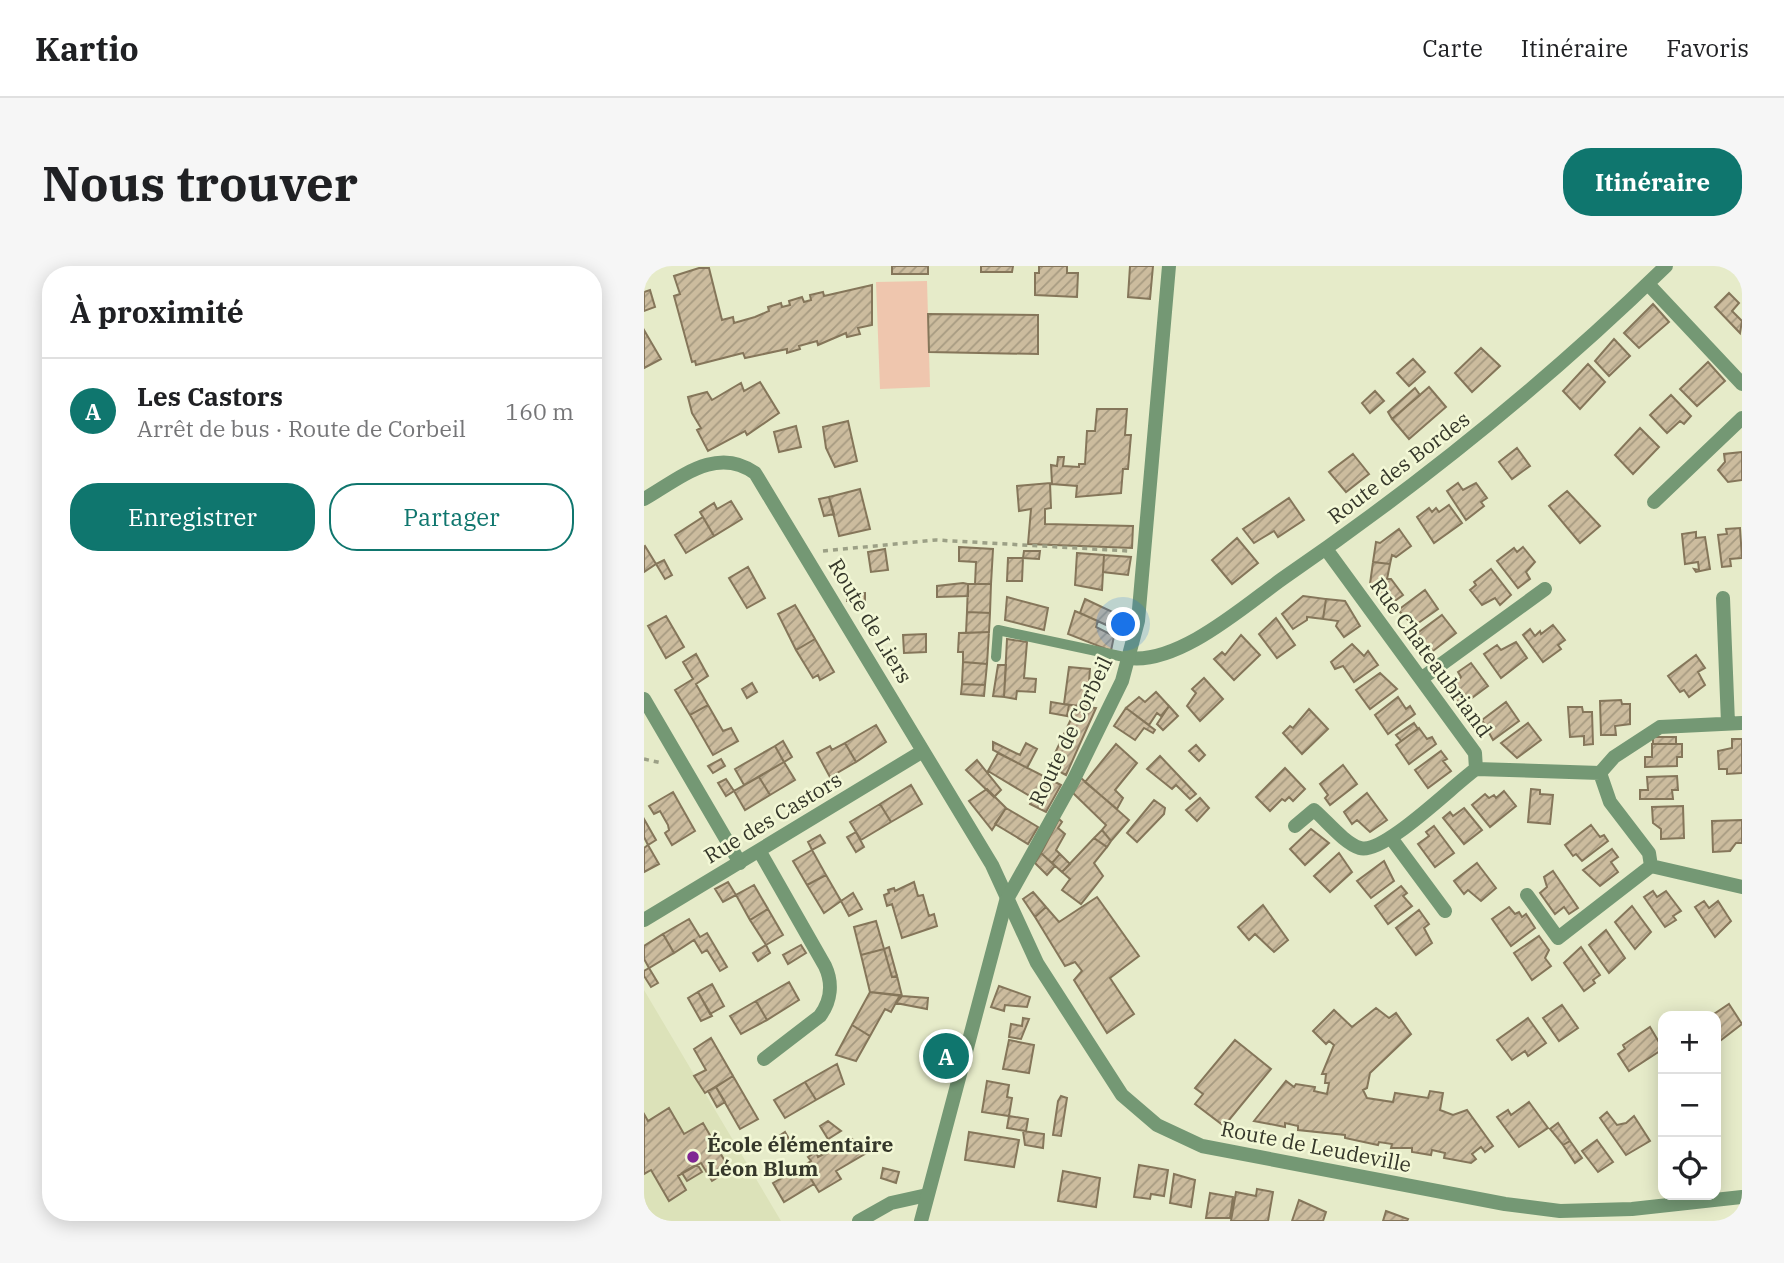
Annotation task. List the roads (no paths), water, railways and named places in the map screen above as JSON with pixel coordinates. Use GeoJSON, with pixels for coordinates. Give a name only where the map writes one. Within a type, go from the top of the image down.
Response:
{"type":"FeatureCollection","features":[{"type":"Feature","properties":{"kind":"street","name":"Route de Corbeil"},"geometry":{"type":"LineString","coordinates":[[919,1221],[1006,901],[1102,724],[1122,681],[1129,658],[1138,621],[1169,266]]}},
{"type":"Feature","properties":{"kind":"street","name":"Route des Bordes"},"geometry":{"type":"LineString","coordinates":[[1129,658],[1143,660],[1160,656],[1199,638],[1450,459],[1666,266]]}},
{"type":"Feature","properties":{"kind":"street"},"geometry":{"type":"LineString","coordinates":[[1648,284],[1742,384]]}},
{"type":"Feature","properties":{"kind":"street"},"geometry":{"type":"LineString","coordinates":[[1654,502],[1742,418]]}},
{"type":"Feature","properties":{"kind":"street","name":"Route de Liers"},"geometry":{"type":"LineString","coordinates":[[644,499],[710,462],[729,460],[744,464],[766,486],[992,865],[1006,901]]}},
{"type":"Feature","properties":{"kind":"street","name":"Rue Chateaubriand"},"geometry":{"type":"LineString","coordinates":[[1326,549],[1475,753],[1476,769],[1600,773]]}},
{"type":"Feature","properties":{"kind":"street"},"geometry":{"type":"LineString","coordinates":[[1421,679],[1545,589]]}},
{"type":"Feature","properties":{"kind":"street"},"geometry":{"type":"LineString","coordinates":[[1651,866],[1648,853],[1610,802],[1600,773],[1614,757],[1646,733],[1660,727],[1735,723],[1723,598]]}},
{"type":"Feature","properties":{"kind":"street"},"geometry":{"type":"LineString","coordinates":[[644,699],[740,863]]}},
{"type":"Feature","properties":{"kind":"street","name":"Rue des Castors"},"geometry":{"type":"LineString","coordinates":[[644,920],[923,751]]}},
{"type":"Feature","properties":{"kind":"street"},"geometry":{"type":"LineString","coordinates":[[1295,826],[1314,810],[1355,845],[1363,849],[1374,847],[1391,838],[1476,769]]}},
{"type":"Feature","properties":{"kind":"street"},"geometry":{"type":"LineString","coordinates":[[1391,838],[1445,911]]}},
{"type":"Feature","properties":{"kind":"street"},"geometry":{"type":"LineString","coordinates":[[760,852],[825,966],[830,985],[826,1009],[820,1016],[764,1059]]}},
{"type":"Feature","properties":{"kind":"street"},"geometry":{"type":"LineString","coordinates":[[1651,866],[1742,887]]}},
{"type":"Feature","properties":{"kind":"street"},"geometry":{"type":"LineString","coordinates":[[1527,895],[1558,938],[1651,866]]}},
{"type":"Feature","properties":{"kind":"street","name":"Route de Leudeville"},"geometry":{"type":"LineString","coordinates":[[1006,901],[1037,963],[1122,1095],[1157,1125],[1178,1137],[1215,1149],[1505,1204],[1560,1211],[1632,1209],[1742,1196]]}},
{"type":"Feature","properties":{"kind":"street"},"geometry":{"type":"LineString","coordinates":[[859,1221],[891,1203],[927,1195]]}},
{"type":"Feature","properties":{"kind":"lane"},"geometry":{"type":"LineString","coordinates":[[996,657],[998,631],[1129,658]]}},
{"type":"Feature","properties":{"kind":"place","name":"Les Castors"},"geometry":{"type":"Point","coordinates":[946,1056]}},
{"type":"Feature","properties":{"kind":"place","name":"École élémentaire Léon Blum"},"geometry":{"type":"Point","coordinates":[693,1157]}}]}
